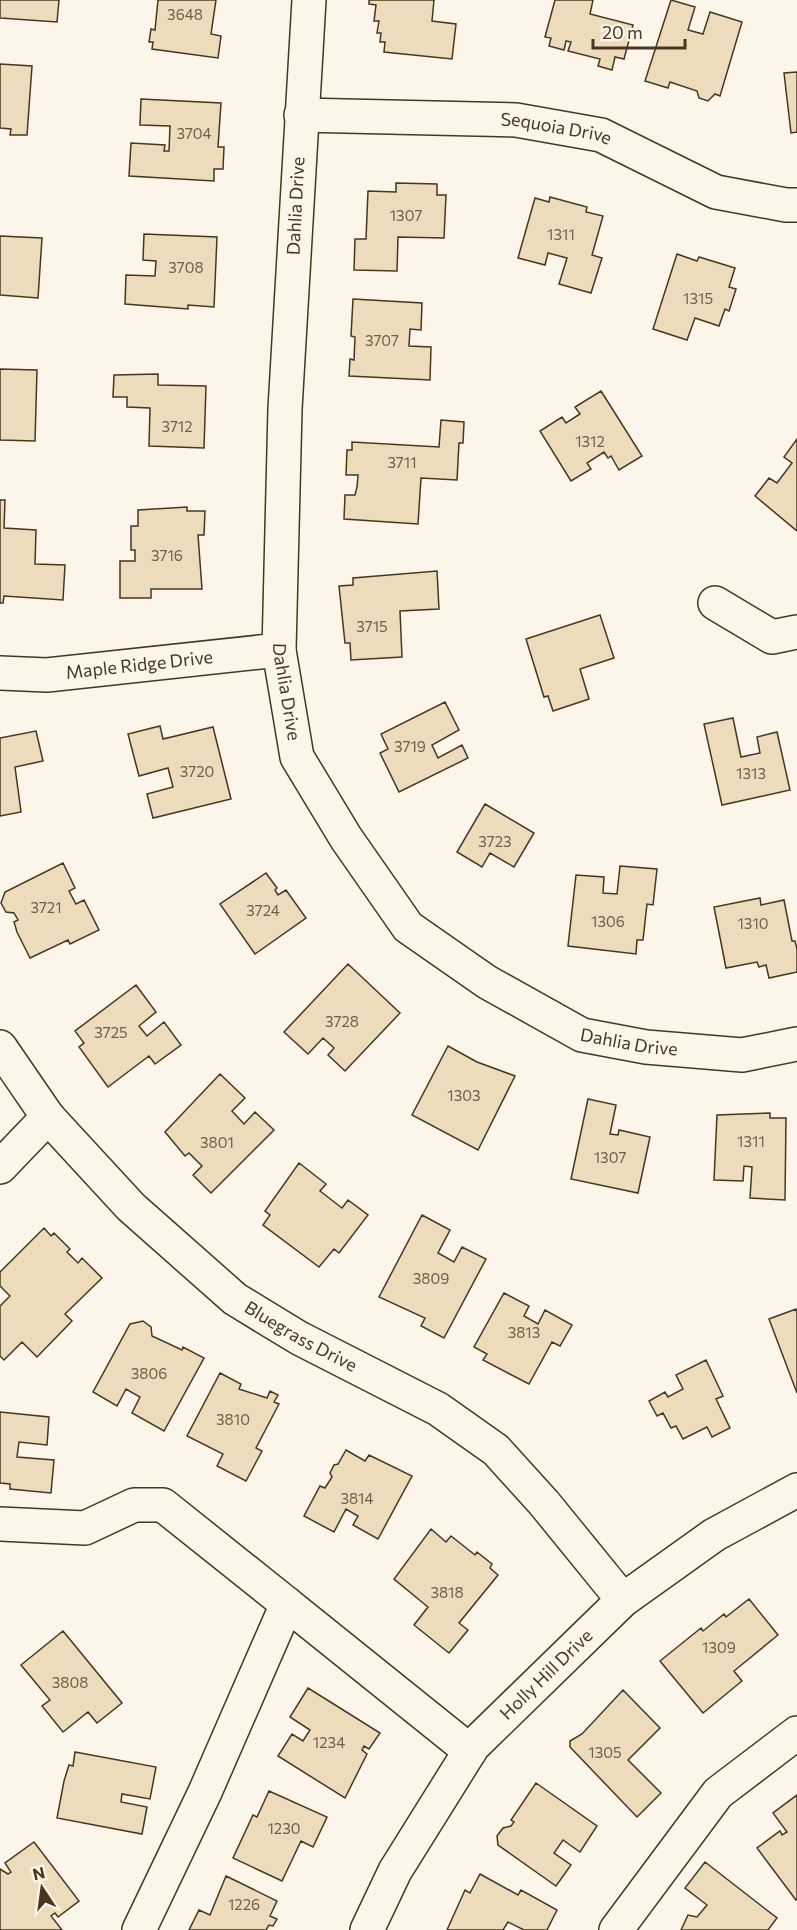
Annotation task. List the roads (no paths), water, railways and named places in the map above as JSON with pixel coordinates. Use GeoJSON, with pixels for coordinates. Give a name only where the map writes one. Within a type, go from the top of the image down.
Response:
{"type":"FeatureCollection","features":[{"type":"Feature","properties":{"kind":"street","name":"Dahlia Drive"},"geometry":{"type":"LineString","coordinates":[[309,0],[285,408],[279,650],[297,757],[346,838],[408,927],[487,982],[582,1035],[645,1047],[741,1056],[797,1044]]}},
{"type":"Feature","properties":{"kind":"street","name":"Sequoia Drive"},"geometry":{"type":"LineString","coordinates":[[301,115],[516,120],[601,135],[716,192],[797,205]]}},
{"type":"Feature","properties":{"kind":"street"},"geometry":{"type":"LineString","coordinates":[[715,603],[772,637],[797,632]]}},
{"type":"Feature","properties":{"kind":"street","name":"Maple Ridge Drive"},"geometry":{"type":"LineString","coordinates":[[0,673],[47,675],[279,650]]}},
{"type":"Feature","properties":{"kind":"street","name":"Bluegrass Drive"},"geometry":{"type":"LineString","coordinates":[[0,1047],[48,1117],[130,1207],[235,1299],[298,1338],[438,1409],[496,1450],[544,1503],[623,1600]]}},
{"type":"Feature","properties":{"kind":"street"},"geometry":{"type":"LineString","coordinates":[[0,1167],[48,1117]]}},
{"type":"Feature","properties":{"kind":"street","name":"Holly Hill Drive"},"geometry":{"type":"LineString","coordinates":[[367,1930],[395,1871],[473,1746],[623,1600],[714,1535],[797,1490]]}},
{"type":"Feature","properties":{"kind":"street"},"geometry":{"type":"LineString","coordinates":[[0,1524],[85,1528],[134,1505],[163,1505],[470,1751]]}},
{"type":"Feature","properties":{"kind":"street"},"geometry":{"type":"LineString","coordinates":[[139,1930],[205,1792],[287,1604]]}},
{"type":"Feature","properties":{"kind":"street"},"geometry":{"type":"LineString","coordinates":[[616,1930],[718,1793],[797,1733]]}}]}
